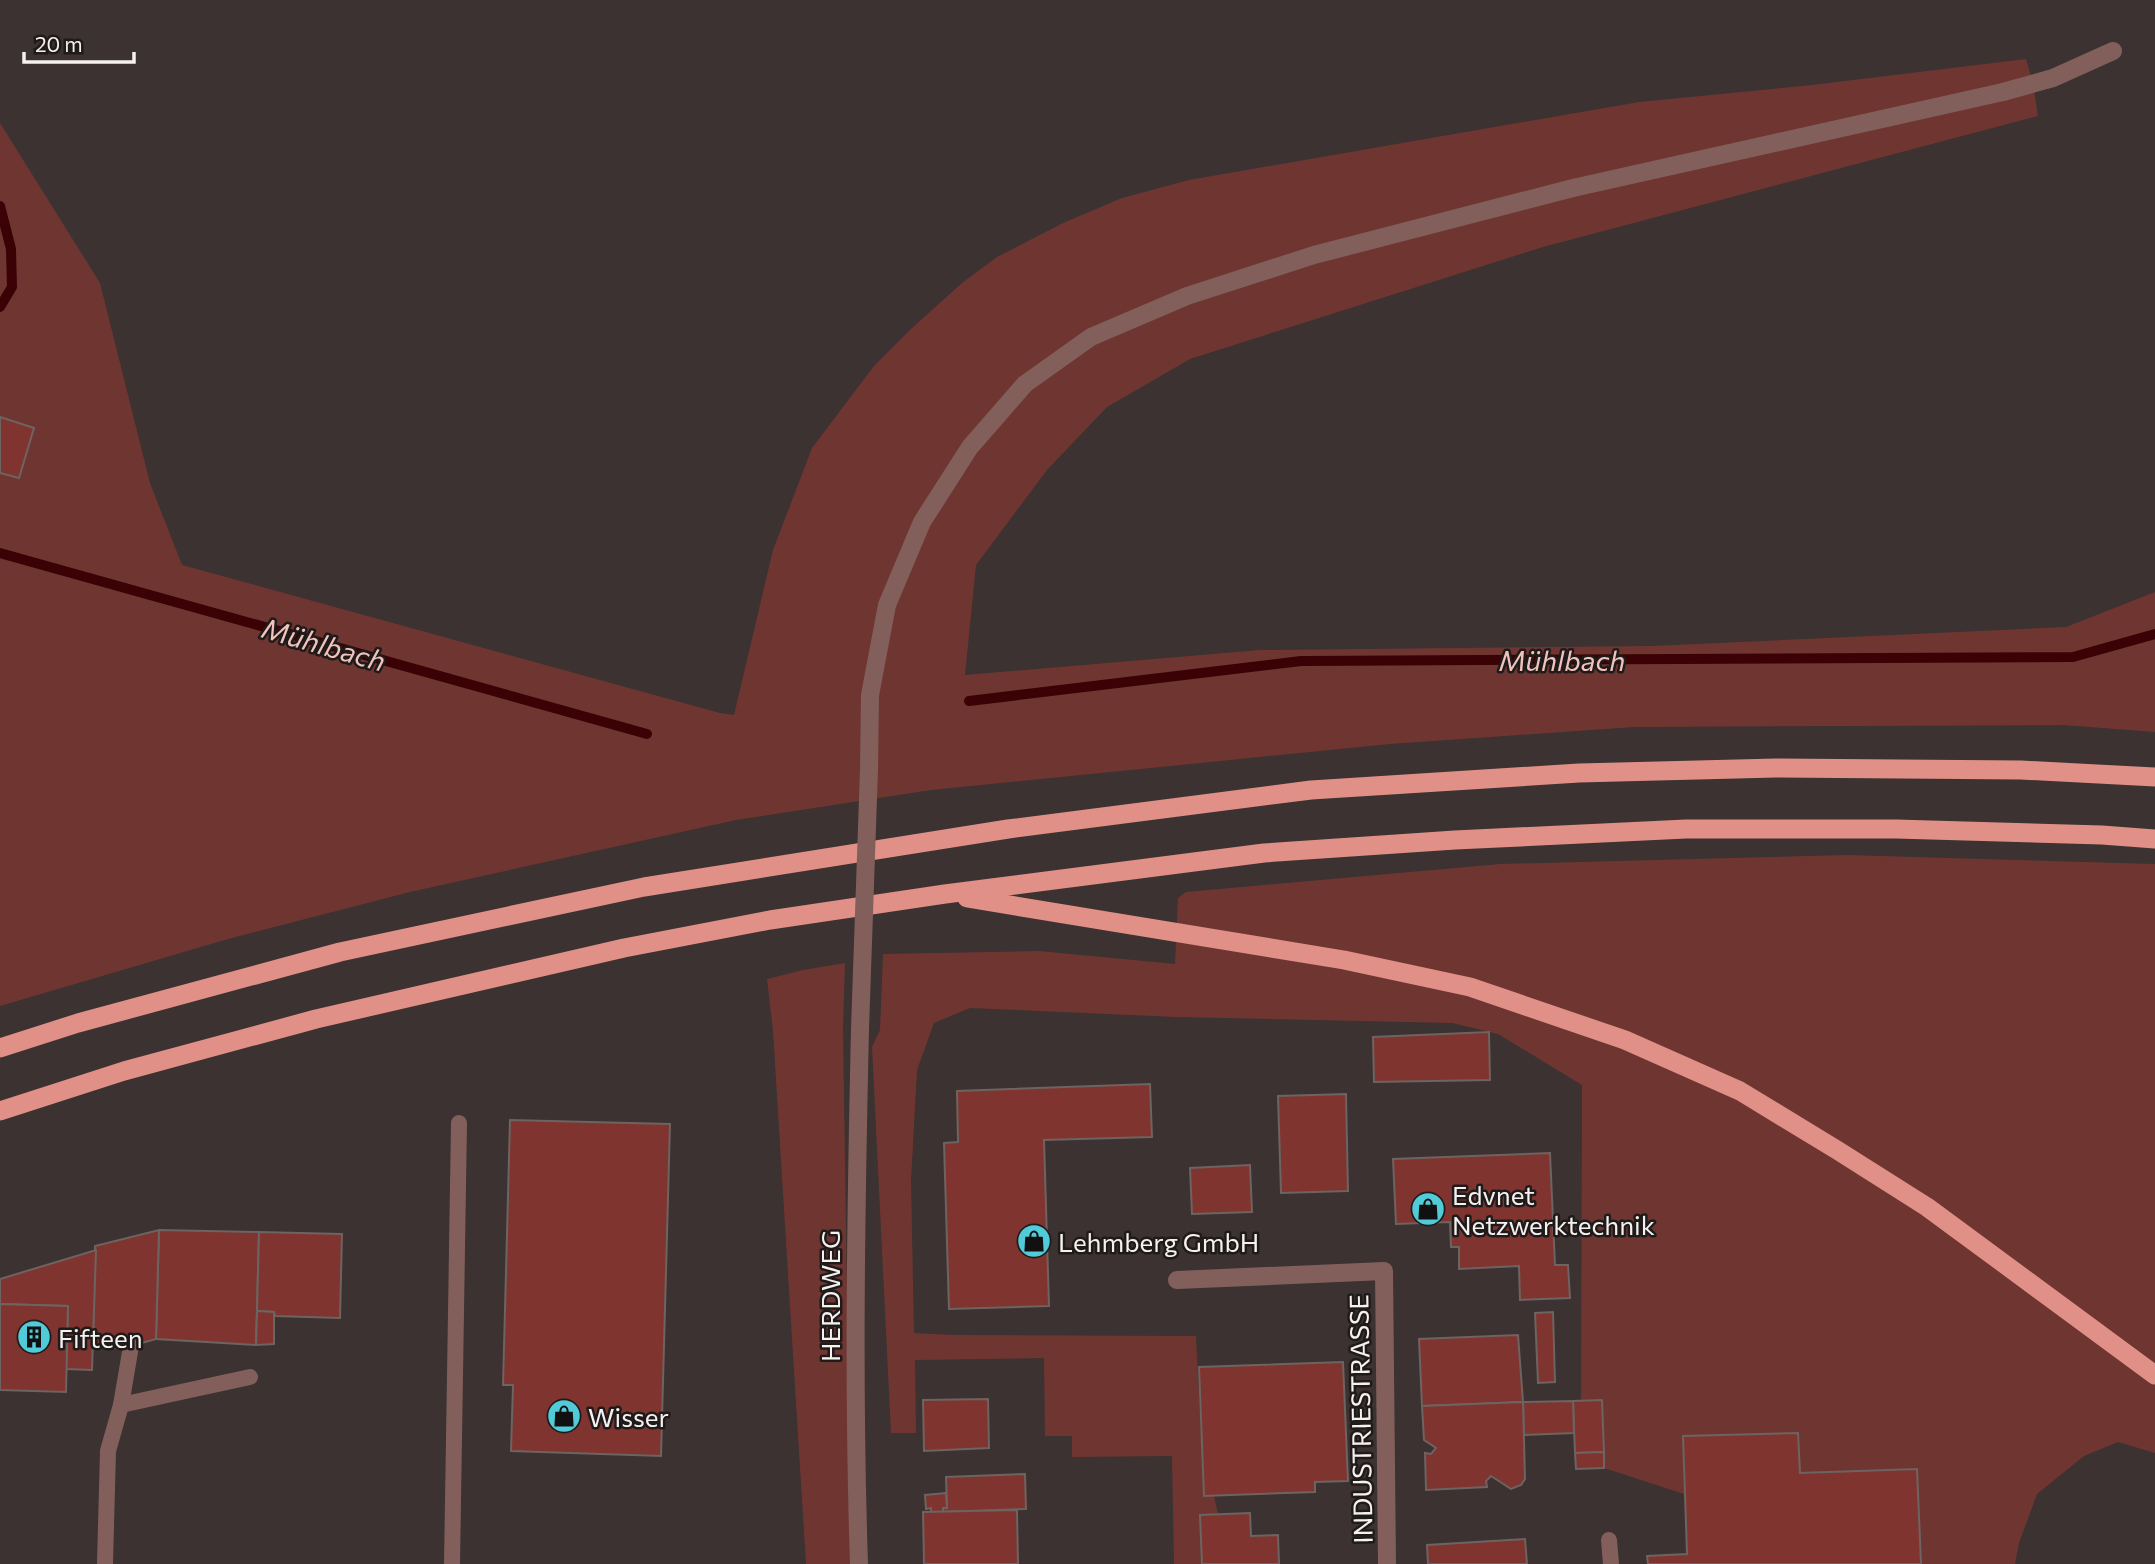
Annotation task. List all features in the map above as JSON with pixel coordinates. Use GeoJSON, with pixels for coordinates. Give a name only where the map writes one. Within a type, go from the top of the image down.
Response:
{"type":"FeatureCollection","features":[{"type":"Feature","properties":{"kind":"highway"},"geometry":{"type":"LineString","coordinates":[[0,1048],[78,1023],[341,952],[644,887],[1008,829],[1311,790],[1579,773],[1776,768],[2021,770],[2155,777]]}},
{"type":"Feature","properties":{"kind":"highway"},"geometry":{"type":"LineString","coordinates":[[0,1111],[124,1071],[316,1019],[624,948],[770,920],[945,894],[1264,853],[1455,840],[1686,829],[1896,829],[2155,839]]}},
{"type":"Feature","properties":{"kind":"highway"},"geometry":{"type":"LineString","coordinates":[[945,894],[1344,960],[1470,987],[1625,1040],[1740,1091],[1838,1150],[1927,1207],[2155,1375]]}},
{"type":"Feature","properties":{"kind":"street","name":"HERDWEG"},"geometry":{"type":"LineString","coordinates":[[859,1564],[855,1225],[870,695],[887,605],[922,522],[970,447],[1025,384],[1091,337],[1187,296],[1314,255],[1573,188],[2003,92],[2053,78],[2113,51]]}},
{"type":"Feature","properties":{"kind":"street","name":"INDUSTRIESTRASSE"},"geometry":{"type":"LineString","coordinates":[[1177,1280],[1384,1271],[1387,1564]]}},
{"type":"Feature","properties":{"kind":"lane"},"geometry":{"type":"LineString","coordinates":[[452,1564],[459,1123]]}},
{"type":"Feature","properties":{"kind":"lane"},"geometry":{"type":"LineString","coordinates":[[105,1564],[108,1451],[121,1405],[131,1346]]}},
{"type":"Feature","properties":{"kind":"lane"},"geometry":{"type":"LineString","coordinates":[[121,1405],[250,1377]]}},
{"type":"Feature","properties":{"kind":"lane"},"geometry":{"type":"LineString","coordinates":[[1609,1540],[1611,1564]]}},
{"type":"Feature","properties":{"kind":"shaded area"},"geometry":{"type":"Polygon","coordinates":[[[2026,59],[2038,116],[1543,247],[1190,359],[1107,407],[1047,470],[976,565],[965,675],[1260,650],[1652,646],[2066,627],[2155,592],[2155,732],[2063,725],[1634,727],[1390,744],[931,790],[736,820],[410,892],[228,939],[0,1006],[0,123],[100,283],[150,483],[182,565],[734,715],[773,550],[812,448],[874,366],[962,283],[997,257],[1063,223],[1122,198],[1189,180],[1639,102],[1812,85],[2026,59]]]}},
{"type":"Feature","properties":{"kind":"shaded area"},"geometry":{"type":"Polygon","coordinates":[[[1847,855],[2155,864],[2155,1453],[2118,1442],[2084,1456],[2037,1494],[2019,1543],[2015,1564],[1921,1564],[1917,1469],[1800,1473],[1798,1433],[1683,1436],[1684,1494],[1604,1468],[1602,1400],[1581,1400],[1582,1085],[1498,1034],[1452,1023],[1176,1017],[970,1008],[934,1023],[917,1070],[911,1181],[914,1333],[1196,1336],[1204,1496],[1214,1496],[1218,1514],[1202,1564],[1174,1564],[1172,1456],[1072,1457],[1072,1436],[1045,1436],[1044,1358],[915,1360],[916,1433],[891,1433],[872,1047],[880,1030],[883,954],[1039,951],[1175,964],[1178,898],[1186,892],[1500,864],[1847,855]]]}},
{"type":"Feature","properties":{"kind":"shaded area"},"geometry":{"type":"Polygon","coordinates":[[[845,963],[843,1028],[851,1564],[806,1564],[773,1031],[767,979],[845,963]]]}},
{"type":"Feature","properties":{"kind":"building"},"geometry":{"type":"Polygon","coordinates":[[[0,417],[34,428],[19,478],[0,473],[0,417]]]}},
{"type":"Feature","properties":{"kind":"building"},"geometry":{"type":"Polygon","coordinates":[[[1489,1032],[1490,1080],[1374,1082],[1373,1037],[1489,1032]]]}},
{"type":"Feature","properties":{"kind":"building"},"geometry":{"type":"Polygon","coordinates":[[[1150,1084],[1152,1137],[1044,1140],[1049,1306],[949,1309],[944,1143],[958,1142],[957,1091],[1150,1084]]]}},
{"type":"Feature","properties":{"kind":"building"},"geometry":{"type":"Polygon","coordinates":[[[1346,1094],[1348,1191],[1281,1193],[1278,1096],[1346,1094]]]}},
{"type":"Feature","properties":{"kind":"building"},"geometry":{"type":"Polygon","coordinates":[[[510,1120],[670,1124],[661,1456],[511,1451],[513,1385],[503,1385],[510,1120]]]}},
{"type":"Feature","properties":{"kind":"building"},"geometry":{"type":"Polygon","coordinates":[[[1550,1153],[1555,1265],[1568,1265],[1570,1298],[1520,1300],[1519,1266],[1459,1269],[1459,1247],[1451,1247],[1450,1222],[1396,1224],[1393,1159],[1550,1153]]]}},
{"type":"Feature","properties":{"kind":"building"},"geometry":{"type":"Polygon","coordinates":[[[1250,1165],[1252,1212],[1192,1214],[1190,1168],[1250,1165]]]}},
{"type":"Feature","properties":{"kind":"building"},"geometry":{"type":"Polygon","coordinates":[[[159,1230],[259,1232],[256,1345],[156,1339],[159,1230]]]}},
{"type":"Feature","properties":{"kind":"building"},"geometry":{"type":"Polygon","coordinates":[[[159,1230],[156,1339],[124,1348],[93,1347],[95,1246],[159,1230]]]}},
{"type":"Feature","properties":{"kind":"building"},"geometry":{"type":"Polygon","coordinates":[[[259,1232],[342,1234],[340,1318],[275,1316],[274,1312],[257,1311],[259,1232]]]}},
{"type":"Feature","properties":{"kind":"building"},"geometry":{"type":"Polygon","coordinates":[[[96,1250],[92,1370],[66,1369],[68,1306],[0,1304],[0,1279],[96,1250]]]}},
{"type":"Feature","properties":{"kind":"building","name":"Fifteen"},"geometry":{"type":"Polygon","coordinates":[[[0,1304],[68,1306],[66,1392],[0,1390],[0,1304]]]}},
{"type":"Feature","properties":{"kind":"building"},"geometry":{"type":"Polygon","coordinates":[[[257,1311],[274,1312],[274,1344],[256,1345],[257,1311]]]}},
{"type":"Feature","properties":{"kind":"building"},"geometry":{"type":"Polygon","coordinates":[[[1553,1312],[1555,1382],[1538,1383],[1535,1313],[1553,1312]]]}},
{"type":"Feature","properties":{"kind":"building"},"geometry":{"type":"Polygon","coordinates":[[[1518,1335],[1523,1402],[1422,1406],[1419,1339],[1518,1335]]]}},
{"type":"Feature","properties":{"kind":"building"},"geometry":{"type":"Polygon","coordinates":[[[1343,1362],[1348,1481],[1315,1482],[1315,1492],[1204,1496],[1199,1367],[1343,1362]]]}},
{"type":"Feature","properties":{"kind":"building"},"geometry":{"type":"Polygon","coordinates":[[[988,1399],[989,1448],[924,1451],[923,1400],[988,1399]]]}},
{"type":"Feature","properties":{"kind":"building"},"geometry":{"type":"Polygon","coordinates":[[[1602,1400],[1604,1452],[1575,1453],[1573,1401],[1602,1400]]]}},
{"type":"Feature","properties":{"kind":"building"},"geometry":{"type":"Polygon","coordinates":[[[1573,1401],[1574,1433],[1524,1435],[1523,1402],[1573,1401]]]}},
{"type":"Feature","properties":{"kind":"building"},"geometry":{"type":"Polygon","coordinates":[[[1523,1402],[1525,1479],[1521,1485],[1511,1489],[1491,1476],[1486,1481],[1487,1487],[1426,1490],[1425,1453],[1431,1454],[1436,1448],[1424,1440],[1422,1406],[1523,1402]]]}},
{"type":"Feature","properties":{"kind":"building"},"geometry":{"type":"Polygon","coordinates":[[[1798,1433],[1800,1473],[1917,1469],[1921,1564],[1648,1564],[1647,1556],[1687,1554],[1683,1436],[1798,1433]]]}},
{"type":"Feature","properties":{"kind":"building"},"geometry":{"type":"Polygon","coordinates":[[[1604,1452],[1604,1468],[1576,1469],[1575,1453],[1604,1452]]]}},
{"type":"Feature","properties":{"kind":"building"},"geometry":{"type":"Polygon","coordinates":[[[1025,1474],[1026,1509],[943,1512],[943,1508],[947,1508],[946,1477],[1025,1474]]]}},
{"type":"Feature","properties":{"kind":"building"},"geometry":{"type":"Polygon","coordinates":[[[946,1493],[947,1508],[943,1508],[943,1512],[926,1509],[925,1495],[946,1493]]]}},
{"type":"Feature","properties":{"kind":"building"},"geometry":{"type":"Polygon","coordinates":[[[1017,1510],[1018,1564],[924,1564],[923,1512],[1017,1510]]]}},
{"type":"Feature","properties":{"kind":"building"},"geometry":{"type":"Polygon","coordinates":[[[1250,1513],[1251,1536],[1278,1535],[1279,1564],[1202,1564],[1200,1515],[1250,1513]]]}},
{"type":"Feature","properties":{"kind":"building"},"geometry":{"type":"Polygon","coordinates":[[[1525,1539],[1527,1564],[1428,1564],[1427,1545],[1525,1539]]]}},
{"type":"Feature","properties":{"kind":"waterway"},"geometry":{"type":"LineString","coordinates":[[0,206],[11,249],[12,287],[0,307]]}},
{"type":"Feature","properties":{"kind":"waterway","name":"Mühlbach"},"geometry":{"type":"LineString","coordinates":[[0,553],[647,734]]}},
{"type":"Feature","properties":{"kind":"waterway","name":"Mühlbach"},"geometry":{"type":"LineString","coordinates":[[969,701],[1301,661],[2073,657],[2155,634]]}},
{"type":"Feature","properties":{"kind":"place","name":"Edvnet Netzwerktechnik"},"geometry":{"type":"Point","coordinates":[1428,1209]}},
{"type":"Feature","properties":{"kind":"place","name":"Lehmberg GmbH"},"geometry":{"type":"Point","coordinates":[1034,1241]}},
{"type":"Feature","properties":{"kind":"place","name":"Fifteen"},"geometry":{"type":"Point","coordinates":[34,1337]}},
{"type":"Feature","properties":{"kind":"place","name":"Wisser"},"geometry":{"type":"Point","coordinates":[564,1416]}}]}
